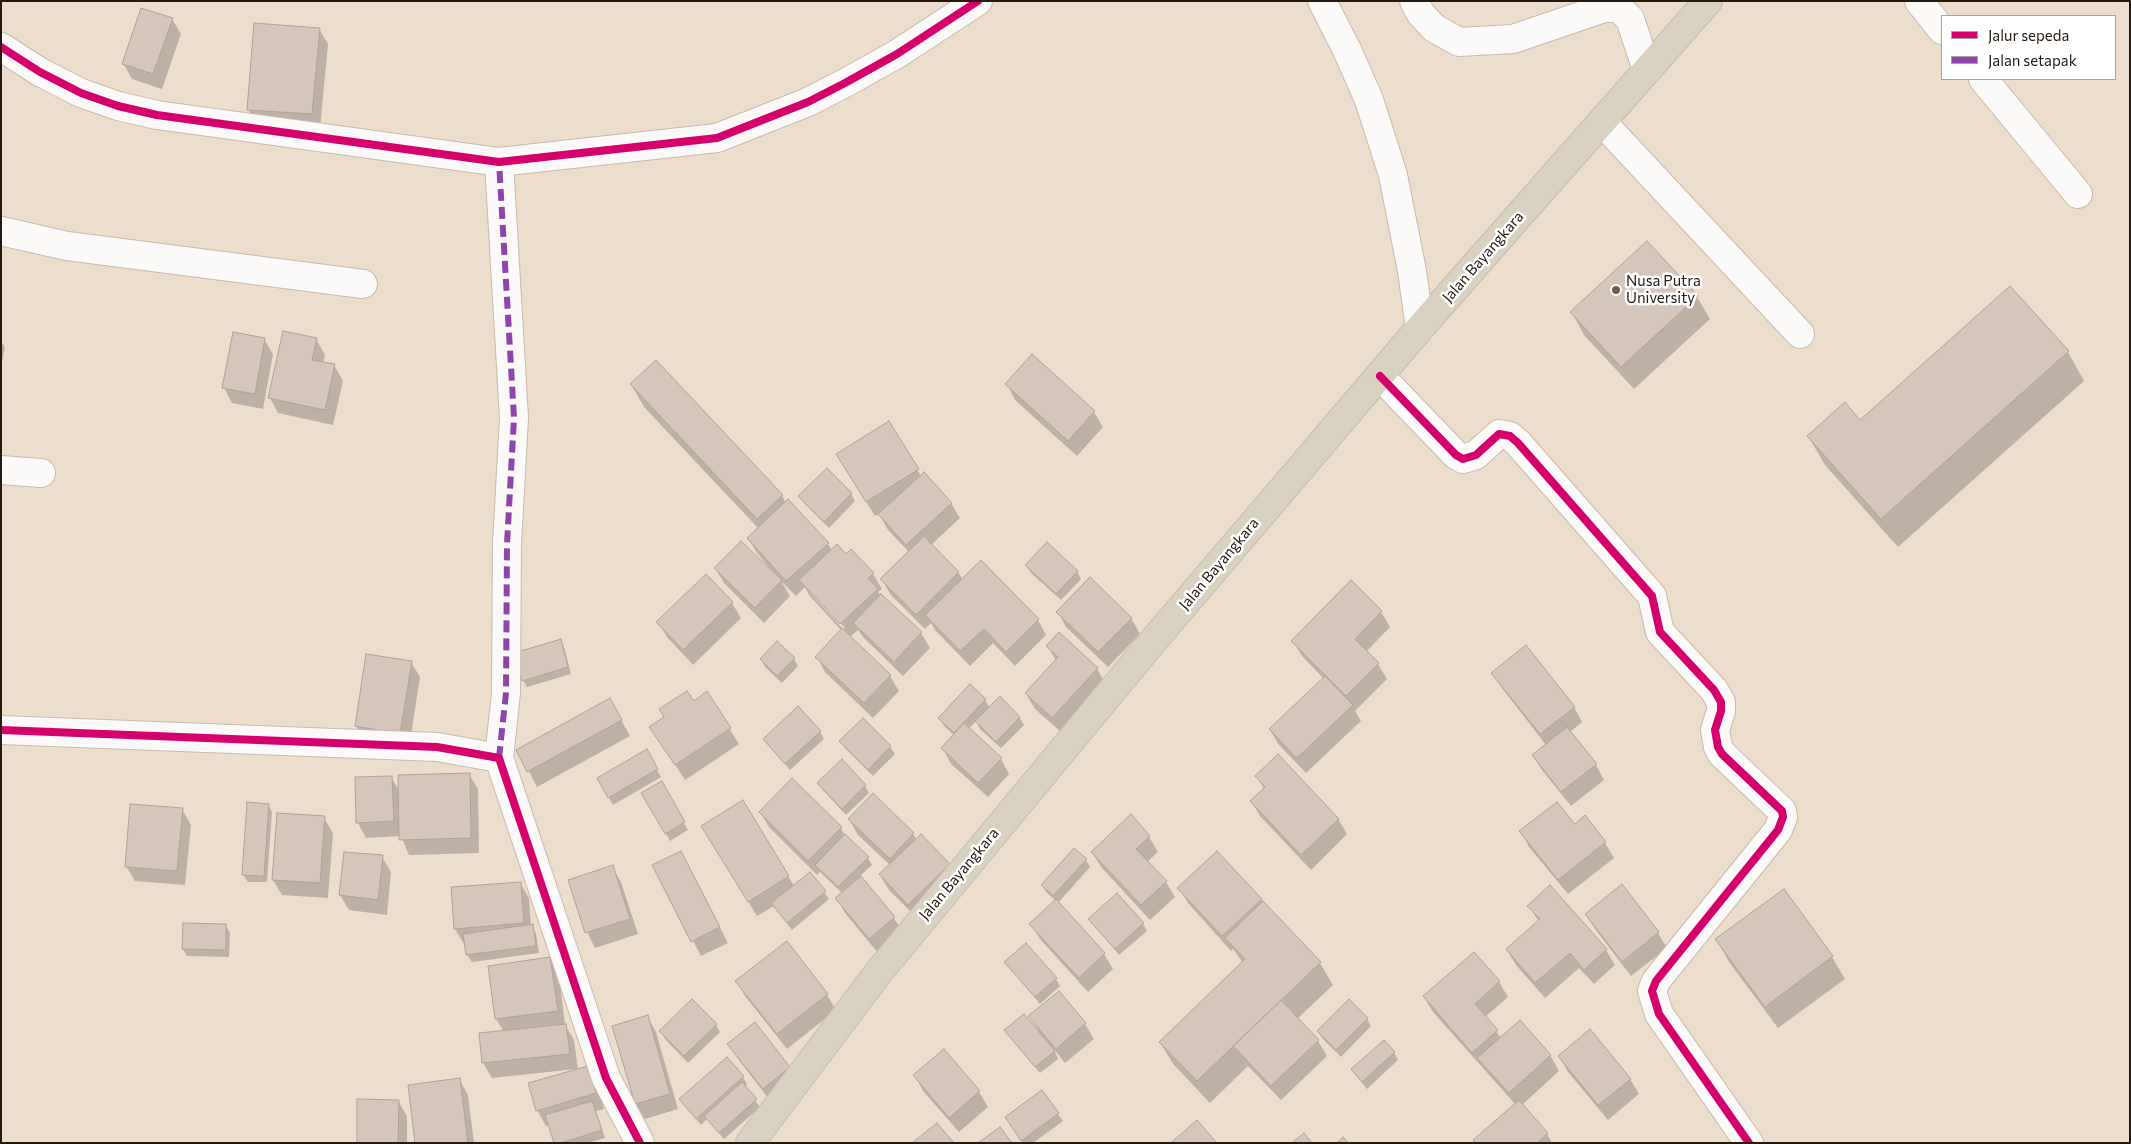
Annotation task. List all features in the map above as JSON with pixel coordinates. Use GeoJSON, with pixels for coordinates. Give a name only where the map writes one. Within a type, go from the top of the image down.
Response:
{"type":"FeatureCollection","features":[{"type":"Feature","properties":{"kind":"highway","name":"Jalan Bayangkara"},"geometry":{"type":"LineString","coordinates":[[750,1143],[878,973],[1154,640],[1420,328],[1708,1]]}},
{"type":"Feature","properties":{"kind":"street"},"geometry":{"type":"LineString","coordinates":[[1,47],[40,72],[80,93],[118,106],[157,115],[499,162],[717,138],[808,102],[845,83],[897,54],[978,1]]}},
{"type":"Feature","properties":{"kind":"street"},"geometry":{"type":"LineString","coordinates":[[1322,1],[1347,50],[1369,100],[1388,159],[1403,222],[1420,328]]}},
{"type":"Feature","properties":{"kind":"street"},"geometry":{"type":"LineString","coordinates":[[1414,1],[1421,14],[1434,28],[1459,42],[1513,39],[1604,8],[1619,8],[1630,19],[1648,70]]}},
{"type":"Feature","properties":{"kind":"street"},"geometry":{"type":"LineString","coordinates":[[1919,1],[1941,29]]}},
{"type":"Feature","properties":{"kind":"street"},"geometry":{"type":"LineString","coordinates":[[1984,80],[2078,194]]}},
{"type":"Feature","properties":{"kind":"street"},"geometry":{"type":"LineString","coordinates":[[1602,122],[1800,334]]}},
{"type":"Feature","properties":{"kind":"street"},"geometry":{"type":"LineString","coordinates":[[499,162],[514,418],[507,544],[506,693],[499,758],[606,1078],[640,1143]]}},
{"type":"Feature","properties":{"kind":"street"},"geometry":{"type":"LineString","coordinates":[[1,231],[67,246],[363,284]]}},
{"type":"Feature","properties":{"kind":"street"},"geometry":{"type":"LineString","coordinates":[[1380,376],[1456,455],[1463,459],[1476,455],[1499,434],[1510,436],[1518,443],[1652,596],[1660,632],[1714,690],[1721,702],[1721,711],[1715,730],[1718,746],[1722,754],[1782,811],[1784,817],[1778,830],[1656,981],[1652,991],[1658,1014],[1750,1143]]}},
{"type":"Feature","properties":{"kind":"street"},"geometry":{"type":"LineString","coordinates":[[1,470],[41,473]]}},
{"type":"Feature","properties":{"kind":"street"},"geometry":{"type":"LineString","coordinates":[[1,730],[437,747],[499,758]]}},
{"type":"Feature","properties":{"kind":"building"},"geometry":{"type":"Polygon","coordinates":[[[141,8],[173,18],[153,74],[122,64],[141,8]]]}},
{"type":"Feature","properties":{"kind":"building"},"geometry":{"type":"Polygon","coordinates":[[[254,23],[320,28],[312,114],[247,110],[254,23]]]}},
{"type":"Feature","properties":{"kind":"building"},"geometry":{"type":"Polygon","coordinates":[[[1647,241],[1698,296],[1621,367],[1570,312],[1647,241]]]}},
{"type":"Feature","properties":{"kind":"building"},"geometry":{"type":"Polygon","coordinates":[[[2010,286],[2069,351],[1881,519],[1807,436],[1845,402],[1860,420],[2010,286]]]}},
{"type":"Feature","properties":{"kind":"building"},"geometry":{"type":"Polygon","coordinates":[[[283,331],[317,338],[312,360],[335,364],[325,410],[268,398],[283,331]]]}},
{"type":"Feature","properties":{"kind":"building"},"geometry":{"type":"Polygon","coordinates":[[[233,332],[265,338],[255,394],[222,388],[233,332]]]}},
{"type":"Feature","properties":{"kind":"building"},"geometry":{"type":"Polygon","coordinates":[[[1032,354],[1095,411],[1068,441],[1005,384],[1032,354]]]}},
{"type":"Feature","properties":{"kind":"building"},"geometry":{"type":"Polygon","coordinates":[[[656,360],[783,495],[757,519],[630,384],[656,360]]]}},
{"type":"Feature","properties":{"kind":"building"},"geometry":{"type":"Polygon","coordinates":[[[889,421],[919,469],[866,502],[836,454],[889,421]]]}},
{"type":"Feature","properties":{"kind":"building"},"geometry":{"type":"Polygon","coordinates":[[[827,468],[852,493],[824,522],[798,496],[827,468]]]}},
{"type":"Feature","properties":{"kind":"building"},"geometry":{"type":"Polygon","coordinates":[[[924,472],[952,503],[906,545],[878,514],[924,472]]]}},
{"type":"Feature","properties":{"kind":"building"},"geometry":{"type":"Polygon","coordinates":[[[788,499],[829,543],[786,581],[747,538],[788,499]]]}},
{"type":"Feature","properties":{"kind":"building"},"geometry":{"type":"Polygon","coordinates":[[[924,536],[959,572],[916,615],[880,579],[924,536]]]}},
{"type":"Feature","properties":{"kind":"building"},"geometry":{"type":"Polygon","coordinates":[[[741,541],[782,580],[755,608],[714,568],[741,541]]]}},
{"type":"Feature","properties":{"kind":"building"},"geometry":{"type":"Polygon","coordinates":[[[1047,542],[1078,571],[1056,594],[1025,565],[1047,542]]]}},
{"type":"Feature","properties":{"kind":"building"},"geometry":{"type":"Polygon","coordinates":[[[837,544],[846,554],[851,549],[874,573],[868,578],[878,589],[840,624],[799,580],[837,544]]]}},
{"type":"Feature","properties":{"kind":"building"},"geometry":{"type":"Polygon","coordinates":[[[981,560],[1039,619],[1006,652],[984,629],[960,651],[925,615],[981,560]]]}},
{"type":"Feature","properties":{"kind":"building"},"geometry":{"type":"Polygon","coordinates":[[[706,574],[733,602],[683,650],[656,622],[706,574]]]}},
{"type":"Feature","properties":{"kind":"building"},"geometry":{"type":"Polygon","coordinates":[[[1090,577],[1132,618],[1098,652],[1056,612],[1090,577]]]}},
{"type":"Feature","properties":{"kind":"building"},"geometry":{"type":"Polygon","coordinates":[[[1351,580],[1382,611],[1355,639],[1379,663],[1346,696],[1291,641],[1351,580]]]}},
{"type":"Feature","properties":{"kind":"building"},"geometry":{"type":"Polygon","coordinates":[[[881,594],[922,632],[894,662],[853,623],[881,594]]]}},
{"type":"Feature","properties":{"kind":"building"},"geometry":{"type":"Polygon","coordinates":[[[842,628],[891,675],[864,703],[815,657],[842,628]]]}},
{"type":"Feature","properties":{"kind":"building"},"geometry":{"type":"Polygon","coordinates":[[[1059,632],[1098,668],[1052,718],[1025,693],[1058,657],[1046,646],[1059,632]]]}},
{"type":"Feature","properties":{"kind":"building"},"geometry":{"type":"Polygon","coordinates":[[[561,639],[568,667],[522,681],[514,653],[561,639]]]}},
{"type":"Feature","properties":{"kind":"building"},"geometry":{"type":"Polygon","coordinates":[[[777,641],[795,658],[777,676],[760,659],[777,641]]]}},
{"type":"Feature","properties":{"kind":"building"},"geometry":{"type":"Polygon","coordinates":[[[1526,645],[1575,707],[1540,734],[1491,673],[1526,645]]]}},
{"type":"Feature","properties":{"kind":"building"},"geometry":{"type":"Polygon","coordinates":[[[366,654],[412,661],[400,734],[355,726],[366,654]]]}},
{"type":"Feature","properties":{"kind":"building"},"geometry":{"type":"Polygon","coordinates":[[[1325,676],[1353,705],[1297,758],[1269,729],[1325,676]]]}},
{"type":"Feature","properties":{"kind":"building"},"geometry":{"type":"Polygon","coordinates":[[[970,684],[986,699],[954,733],[938,718],[970,684]]]}},
{"type":"Feature","properties":{"kind":"building"},"geometry":{"type":"Polygon","coordinates":[[[687,691],[694,701],[707,691],[731,728],[675,765],[649,727],[664,717],[659,709],[687,691]]]}},
{"type":"Feature","properties":{"kind":"building"},"geometry":{"type":"Polygon","coordinates":[[[1000,696],[1020,717],[996,742],[975,721],[1000,696]]]}},
{"type":"Feature","properties":{"kind":"building"},"geometry":{"type":"Polygon","coordinates":[[[610,698],[622,720],[527,772],[516,750],[610,698]]]}},
{"type":"Feature","properties":{"kind":"building"},"geometry":{"type":"Polygon","coordinates":[[[798,706],[821,731],[785,764],[763,739],[798,706]]]}},
{"type":"Feature","properties":{"kind":"building"},"geometry":{"type":"Polygon","coordinates":[[[863,718],[891,746],[868,770],[839,741],[863,718]]]}},
{"type":"Feature","properties":{"kind":"building"},"geometry":{"type":"Polygon","coordinates":[[[964,723],[1002,758],[978,783],[941,748],[964,723]]]}},
{"type":"Feature","properties":{"kind":"building"},"geometry":{"type":"Polygon","coordinates":[[[1567,727],[1597,764],[1561,792],[1532,755],[1567,727]]]}},
{"type":"Feature","properties":{"kind":"building"},"geometry":{"type":"Polygon","coordinates":[[[647,749],[658,769],[608,798],[597,778],[647,749]]]}},
{"type":"Feature","properties":{"kind":"building"},"geometry":{"type":"Polygon","coordinates":[[[1278,754],[1339,819],[1301,855],[1250,801],[1265,787],[1255,776],[1278,754]]]}},
{"type":"Feature","properties":{"kind":"building"},"geometry":{"type":"Polygon","coordinates":[[[842,759],[866,785],[842,809],[817,783],[842,759]]]}},
{"type":"Feature","properties":{"kind":"building"},"geometry":{"type":"Polygon","coordinates":[[[470,773],[471,838],[399,840],[398,775],[470,773]]]}},
{"type":"Feature","properties":{"kind":"building"},"geometry":{"type":"Polygon","coordinates":[[[392,776],[394,821],[356,823],[355,777],[392,776]]]}},
{"type":"Feature","properties":{"kind":"building"},"geometry":{"type":"Polygon","coordinates":[[[792,778],[842,827],[808,861],[759,812],[792,778]]]}},
{"type":"Feature","properties":{"kind":"building"},"geometry":{"type":"Polygon","coordinates":[[[662,781],[685,822],[665,834],[641,793],[662,781]]]}},
{"type":"Feature","properties":{"kind":"building"},"geometry":{"type":"Polygon","coordinates":[[[873,793],[914,833],[890,859],[848,819],[873,793]]]}},
{"type":"Feature","properties":{"kind":"building"},"geometry":{"type":"Polygon","coordinates":[[[743,800],[789,876],[748,902],[701,826],[743,800]]]}},
{"type":"Feature","properties":{"kind":"building"},"geometry":{"type":"Polygon","coordinates":[[[247,802],[269,804],[264,876],[242,875],[247,802]]]}},
{"type":"Feature","properties":{"kind":"building"},"geometry":{"type":"Polygon","coordinates":[[[1557,802],[1575,824],[1585,815],[1606,842],[1558,880],[1519,831],[1557,802]]]}},
{"type":"Feature","properties":{"kind":"building"},"geometry":{"type":"Polygon","coordinates":[[[130,804],[183,808],[177,871],[125,867],[130,804]]]}},
{"type":"Feature","properties":{"kind":"building"},"geometry":{"type":"Polygon","coordinates":[[[277,813],[325,816],[320,883],[272,880],[277,813]]]}},
{"type":"Feature","properties":{"kind":"building"},"geometry":{"type":"Polygon","coordinates":[[[1131,814],[1150,836],[1136,849],[1167,881],[1141,905],[1091,852],[1131,814]]]}},
{"type":"Feature","properties":{"kind":"building"},"geometry":{"type":"Polygon","coordinates":[[[845,834],[869,857],[838,887],[815,865],[845,834]]]}},
{"type":"Feature","properties":{"kind":"building"},"geometry":{"type":"Polygon","coordinates":[[[921,834],[950,864],[908,905],[879,874],[921,834]]]}},
{"type":"Feature","properties":{"kind":"building"},"geometry":{"type":"Polygon","coordinates":[[[1074,848],[1087,859],[1053,896],[1041,885],[1074,848]]]}},
{"type":"Feature","properties":{"kind":"building"},"geometry":{"type":"Polygon","coordinates":[[[681,851],[720,927],[691,942],[652,865],[681,851]]]}},
{"type":"Feature","properties":{"kind":"building"},"geometry":{"type":"Polygon","coordinates":[[[1217,851],[1262,899],[1222,936],[1177,888],[1217,851]]]}},
{"type":"Feature","properties":{"kind":"building"},"geometry":{"type":"Polygon","coordinates":[[[344,852],[383,855],[378,900],[339,895],[344,852]]]}},
{"type":"Feature","properties":{"kind":"building"},"geometry":{"type":"Polygon","coordinates":[[[613,865],[630,919],[585,933],[568,880],[613,865]]]}},
{"type":"Feature","properties":{"kind":"building"},"geometry":{"type":"Polygon","coordinates":[[[810,872],[826,891],[787,923],[771,903],[810,872]]]}},
{"type":"Feature","properties":{"kind":"building"},"geometry":{"type":"Polygon","coordinates":[[[861,876],[895,917],[869,939],[835,898],[861,876]]]}},
{"type":"Feature","properties":{"kind":"building"},"geometry":{"type":"Polygon","coordinates":[[[521,882],[524,923],[454,929],[451,887],[521,882]]]}},
{"type":"Feature","properties":{"kind":"building"},"geometry":{"type":"Polygon","coordinates":[[[1622,884],[1659,932],[1622,962],[1585,914],[1622,884]]]}},
{"type":"Feature","properties":{"kind":"building"},"geometry":{"type":"Polygon","coordinates":[[[1550,885],[1607,949],[1584,970],[1570,953],[1535,983],[1506,949],[1540,919],[1527,906],[1550,885]]]}},
{"type":"Feature","properties":{"kind":"building"},"geometry":{"type":"Polygon","coordinates":[[[1784,889],[1833,956],[1765,1007],[1715,939],[1784,889]]]}},
{"type":"Feature","properties":{"kind":"building"},"geometry":{"type":"Polygon","coordinates":[[[1117,893],[1144,923],[1115,949],[1088,919],[1117,893]]]}},
{"type":"Feature","properties":{"kind":"building"},"geometry":{"type":"Polygon","coordinates":[[[1056,899],[1105,953],[1079,978],[1029,924],[1056,899]]]}},
{"type":"Feature","properties":{"kind":"building"},"geometry":{"type":"Polygon","coordinates":[[[1263,901],[1321,962],[1197,1081],[1159,1042],[1245,959],[1225,938],[1263,901]]]}},
{"type":"Feature","properties":{"kind":"building"},"geometry":{"type":"Polygon","coordinates":[[[183,923],[226,924],[226,950],[182,949],[183,923]]]}},
{"type":"Feature","properties":{"kind":"building"},"geometry":{"type":"Polygon","coordinates":[[[533,924],[536,946],[466,955],[463,934],[533,924]]]}},
{"type":"Feature","properties":{"kind":"building"},"geometry":{"type":"Polygon","coordinates":[[[787,941],[828,994],[777,1034],[735,981],[787,941]]]}},
{"type":"Feature","properties":{"kind":"building"},"geometry":{"type":"Polygon","coordinates":[[[1026,943],[1057,978],[1035,997],[1004,962],[1026,943]]]}},
{"type":"Feature","properties":{"kind":"building"},"geometry":{"type":"Polygon","coordinates":[[[1474,952],[1500,981],[1475,1004],[1498,1030],[1472,1053],[1423,996],[1474,952]]]}},
{"type":"Feature","properties":{"kind":"building"},"geometry":{"type":"Polygon","coordinates":[[[550,957],[558,1011],[495,1019],[488,966],[550,957]]]}},
{"type":"Feature","properties":{"kind":"building"},"geometry":{"type":"Polygon","coordinates":[[[1059,991],[1086,1023],[1056,1049],[1028,1016],[1059,991]]]}},
{"type":"Feature","properties":{"kind":"building"},"geometry":{"type":"Polygon","coordinates":[[[692,999],[717,1024],[684,1056],[659,1031],[692,999]]]}},
{"type":"Feature","properties":{"kind":"building"},"geometry":{"type":"Polygon","coordinates":[[[1349,999],[1368,1018],[1336,1050],[1317,1031],[1349,999]]]}},
{"type":"Feature","properties":{"kind":"building"},"geometry":{"type":"Polygon","coordinates":[[[1281,1000],[1319,1040],[1271,1086],[1233,1046],[1281,1000]]]}},
{"type":"Feature","properties":{"kind":"building"},"geometry":{"type":"Polygon","coordinates":[[[1024,1014],[1055,1051],[1035,1067],[1004,1030],[1024,1014]]]}},
{"type":"Feature","properties":{"kind":"building"},"geometry":{"type":"Polygon","coordinates":[[[648,1015],[670,1094],[635,1104],[612,1026],[648,1015]]]}},
{"type":"Feature","properties":{"kind":"building"},"geometry":{"type":"Polygon","coordinates":[[[1520,1020],[1551,1055],[1509,1093],[1477,1058],[1520,1020]]]}},
{"type":"Feature","properties":{"kind":"building"},"geometry":{"type":"Polygon","coordinates":[[[755,1022],[790,1067],[763,1089],[727,1044],[755,1022]]]}},
{"type":"Feature","properties":{"kind":"building"},"geometry":{"type":"Polygon","coordinates":[[[566,1024],[570,1054],[482,1063],[479,1033],[566,1024]]]}},
{"type":"Feature","properties":{"kind":"building"},"geometry":{"type":"Polygon","coordinates":[[[1590,1029],[1631,1079],[1598,1105],[1558,1056],[1590,1029]]]}},
{"type":"Feature","properties":{"kind":"building"},"geometry":{"type":"Polygon","coordinates":[[[1384,1040],[1395,1052],[1362,1082],[1351,1069],[1384,1040]]]}},
{"type":"Feature","properties":{"kind":"building"},"geometry":{"type":"Polygon","coordinates":[[[944,1049],[980,1091],[949,1118],[913,1075],[944,1049]]]}},
{"type":"Feature","properties":{"kind":"building"},"geometry":{"type":"Polygon","coordinates":[[[727,1057],[744,1076],[696,1119],[679,1099],[727,1057]]]}},
{"type":"Feature","properties":{"kind":"building"},"geometry":{"type":"Polygon","coordinates":[[[588,1066],[596,1093],[536,1111],[528,1083],[588,1066]]]}},
{"type":"Feature","properties":{"kind":"building"},"geometry":{"type":"Polygon","coordinates":[[[460,1078],[468,1143],[415,1143],[408,1085],[460,1078]]]}},
{"type":"Feature","properties":{"kind":"building"},"geometry":{"type":"Polygon","coordinates":[[[742,1082],[757,1099],[719,1133],[704,1116],[742,1082]]]}},
{"type":"Feature","properties":{"kind":"building"},"geometry":{"type":"Polygon","coordinates":[[[1042,1090],[1059,1113],[1021,1141],[1005,1117],[1042,1090]]]}},
{"type":"Feature","properties":{"kind":"building"},"geometry":{"type":"Polygon","coordinates":[[[357,1099],[399,1100],[398,1143],[357,1143],[357,1099]]]}},
{"type":"Feature","properties":{"kind":"building"},"geometry":{"type":"Polygon","coordinates":[[[1519,1100],[1548,1133],[1537,1143],[1475,1143],[1473,1140],[1519,1100]]]}},
{"type":"Feature","properties":{"kind":"building"},"geometry":{"type":"Polygon","coordinates":[[[592,1101],[602,1130],[561,1143],[554,1143],[545,1115],[592,1101]]]}},
{"type":"Feature","properties":{"kind":"building"},"geometry":{"type":"Polygon","coordinates":[[[1197,1120],[1217,1143],[1172,1143],[1172,1142],[1197,1120]]]}},
{"type":"Feature","properties":{"kind":"building"},"geometry":{"type":"Polygon","coordinates":[[[937,1123],[954,1143],[912,1143],[937,1123]]]}},
{"type":"Feature","properties":{"kind":"building"},"geometry":{"type":"Polygon","coordinates":[[[1000,1127],[1012,1143],[978,1143],[1000,1127]]]}},
{"type":"Feature","properties":{"kind":"building"},"geometry":{"type":"Polygon","coordinates":[[[1304,1133],[1312,1143],[1292,1143],[1304,1133]]]}},
{"type":"Feature","properties":{"kind":"building"},"geometry":{"type":"Polygon","coordinates":[[[1343,1137],[1348,1143],[1337,1143],[1343,1137]]]}},
{"type":"Feature","properties":{"kind":"marked path"},"geometry":{"type":"LineString","coordinates":[[499,758],[506,693],[507,544],[514,418],[499,162],[504,162]]}},
{"type":"Feature","properties":{"kind":"cycle path"},"geometry":{"type":"LineString","coordinates":[[1,47],[40,72],[81,93],[118,106],[157,115],[499,162],[717,138],[808,102],[845,83],[897,54],[978,1]]}},
{"type":"Feature","properties":{"kind":"cycle path"},"geometry":{"type":"LineString","coordinates":[[1380,376],[1456,455],[1463,459],[1476,455],[1499,434],[1510,436],[1518,443],[1652,596],[1660,632],[1714,690],[1721,702],[1721,711],[1715,730],[1718,747],[1722,754],[1782,811],[1783,817],[1778,830],[1656,981],[1652,991],[1659,1014],[1749,1143]]}},
{"type":"Feature","properties":{"kind":"cycle path"},"geometry":{"type":"LineString","coordinates":[[1,730],[437,747],[499,758],[606,1078],[640,1143]]}},
{"type":"Feature","properties":{"kind":"place","name":"Nusa Putra University"},"geometry":{"type":"Point","coordinates":[1616,290]}}]}
